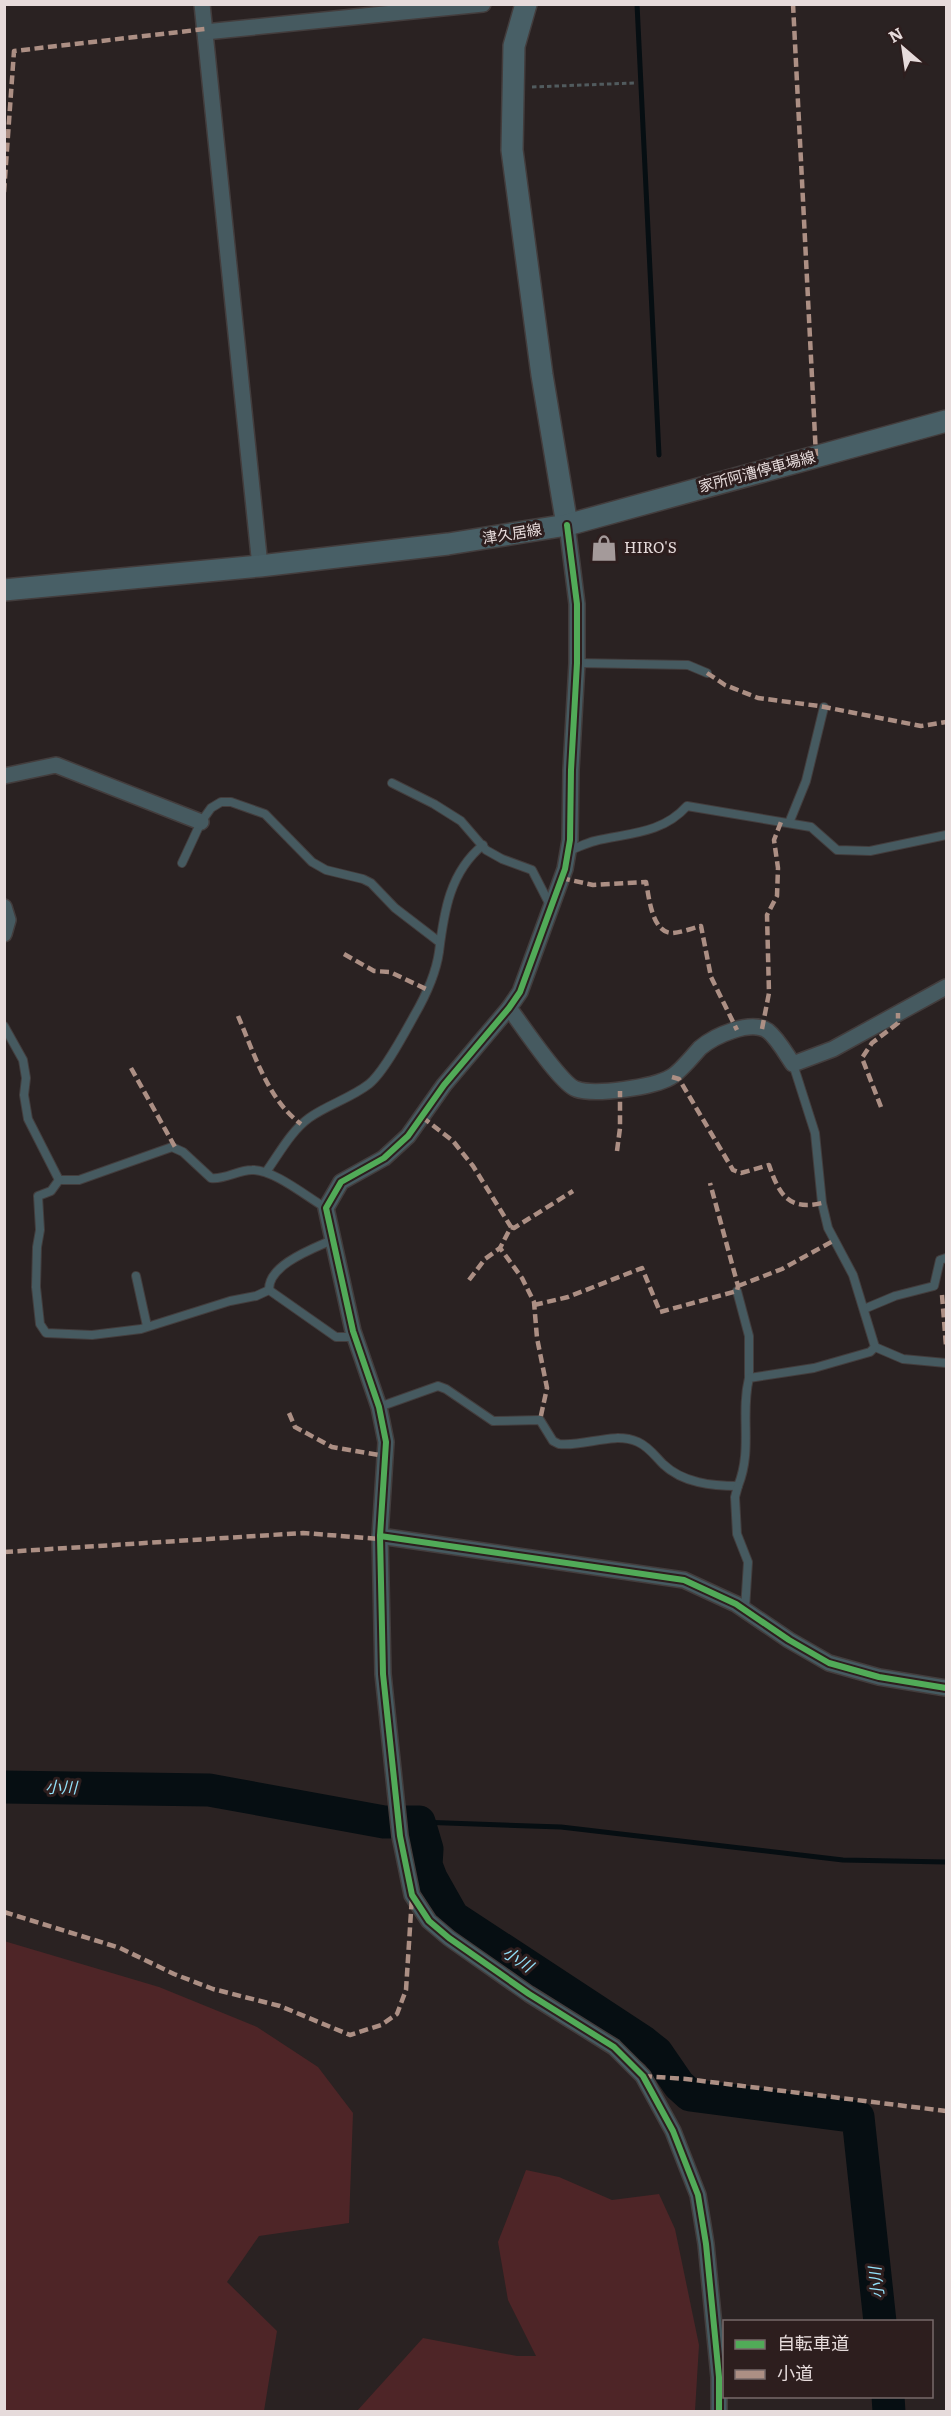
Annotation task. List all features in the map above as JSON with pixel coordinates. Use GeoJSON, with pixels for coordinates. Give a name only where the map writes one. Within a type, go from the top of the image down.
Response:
{"type":"FeatureCollection","features":[{"type":"Feature","properties":{"kind":"main road"},"geometry":{"type":"LineString","coordinates":[[526,4],[514,46],[513,164],[542,375],[567,525]]}},
{"type":"Feature","properties":{"kind":"main road","name":"家所阿漕停車場線"},"geometry":{"type":"LineString","coordinates":[[567,525],[946,421]]}},
{"type":"Feature","properties":{"kind":"main road","name":"津久居線"},"geometry":{"type":"LineString","coordinates":[[4,590],[260,566],[448,544],[567,525]]}},
{"type":"Feature","properties":{"kind":"street"},"geometry":{"type":"LineString","coordinates":[[202,4],[260,566]]}},
{"type":"Feature","properties":{"kind":"street"},"geometry":{"type":"LineString","coordinates":[[205,32],[483,4]]}},
{"type":"Feature","properties":{"kind":"street"},"geometry":{"type":"LineString","coordinates":[[567,525],[577,604],[577,663],[568,851],[565,869],[520,992],[509,1008],[444,1085],[408,1136],[384,1158],[341,1182],[326,1208],[356,1337],[379,1407],[386,1442],[380,1536],[383,1674],[400,1836],[412,1895],[429,1921],[449,1938],[520,1988],[614,2048],[643,2076],[673,2131],[698,2195],[706,2244],[719,2377],[719,2412]]}},
{"type":"Feature","properties":{"kind":"street"},"geometry":{"type":"LineString","coordinates":[[4,776],[56,765],[201,822]]}},
{"type":"Feature","properties":{"kind":"street"},"geometry":{"type":"LineString","coordinates":[[4,907],[8,920],[4,934]]}},
{"type":"Feature","properties":{"kind":"street"},"geometry":{"type":"LineString","coordinates":[[509,1008],[558,1075],[577,1090],[614,1092],[672,1077],[705,1044],[728,1032],[741,1029],[759,1028],[768,1031],[793,1064],[833,1049],[946,987]]}},
{"type":"Feature","properties":{"kind":"street"},"geometry":{"type":"LineString","coordinates":[[380,1536],[684,1580],[745,1609],[789,1640],[829,1663],[879,1677],[946,1688]]}},
{"type":"Feature","properties":{"kind":"lane"},"geometry":{"type":"LineString","coordinates":[[577,663],[688,665],[707,674]]}},
{"type":"Feature","properties":{"kind":"lane"},"geometry":{"type":"LineString","coordinates":[[789,823],[806,782],[824,707]]}},
{"type":"Feature","properties":{"kind":"lane"},"geometry":{"type":"LineString","coordinates":[[392,783],[435,804],[461,821],[486,850],[501,859],[532,870],[550,905]]}},
{"type":"Feature","properties":{"kind":"lane"},"geometry":{"type":"LineString","coordinates":[[182,863],[201,822],[211,808],[221,802],[231,802],[266,814],[312,862],[338,873],[363,879],[395,908],[438,941]]}},
{"type":"Feature","properties":{"kind":"lane"},"geometry":{"type":"LineString","coordinates":[[568,851],[596,841],[632,836],[661,826],[680,814],[687,806],[811,827],[837,850],[870,851],[946,835]]}},
{"type":"Feature","properties":{"kind":"lane"},"geometry":{"type":"LineString","coordinates":[[266,1172],[301,1124],[370,1083],[393,1052],[416,1013],[433,976],[439,951],[438,941],[455,879],[469,858],[483,845]]}},
{"type":"Feature","properties":{"kind":"lane"},"geometry":{"type":"LineString","coordinates":[[4,1026],[23,1060],[26,1078],[24,1095],[28,1119],[59,1179]]}},
{"type":"Feature","properties":{"kind":"lane"},"geometry":{"type":"LineString","coordinates":[[793,1064],[813,1125],[822,1203],[828,1228],[853,1275],[875,1347]]}},
{"type":"Feature","properties":{"kind":"lane"},"geometry":{"type":"LineString","coordinates":[[59,1179],[79,1180],[172,1147],[183,1152],[211,1178],[220,1178],[245,1170],[266,1172],[326,1208]]}},
{"type":"Feature","properties":{"kind":"lane"},"geometry":{"type":"LineString","coordinates":[[59,1179],[51,1191],[38,1196],[40,1230],[37,1247],[36,1287],[42,1328],[46,1332],[92,1335],[141,1329],[230,1301],[256,1296],[269,1290]]}},
{"type":"Feature","properties":{"kind":"lane"},"geometry":{"type":"LineString","coordinates":[[269,1290],[269,1283],[277,1269],[332,1240]]}},
{"type":"Feature","properties":{"kind":"lane"},"geometry":{"type":"LineString","coordinates":[[864,1309],[895,1296],[934,1286],[940,1260],[946,1258]]}},
{"type":"Feature","properties":{"kind":"lane"},"geometry":{"type":"LineString","coordinates":[[136,1276],[147,1326]]}},
{"type":"Feature","properties":{"kind":"lane"},"geometry":{"type":"LineString","coordinates":[[269,1290],[336,1337],[356,1337]]}},
{"type":"Feature","properties":{"kind":"lane"},"geometry":{"type":"LineString","coordinates":[[737,1291],[749,1336],[749,1378],[746,1401],[747,1452],[744,1472],[735,1497],[737,1534],[748,1562],[745,1609]]}},
{"type":"Feature","properties":{"kind":"lane"},"geometry":{"type":"LineString","coordinates":[[749,1378],[814,1368],[870,1352],[875,1347]]}},
{"type":"Feature","properties":{"kind":"lane"},"geometry":{"type":"LineString","coordinates":[[875,1347],[903,1359],[946,1363]]}},
{"type":"Feature","properties":{"kind":"lane"},"geometry":{"type":"LineString","coordinates":[[379,1407],[438,1386],[493,1421],[540,1420],[553,1441],[559,1444],[611,1439],[637,1442],[647,1448],[664,1465],[688,1479],[707,1484],[738,1486]]}},
{"type":"Feature","properties":{"kind":"path"},"geometry":{"type":"LineString","coordinates":[[512,87],[634,83]]}},
{"type":"Feature","properties":{"kind":"shaded area"},"geometry":{"type":"Polygon","coordinates":[[[4,1941],[159,1987],[257,2027],[318,2067],[353,2113],[349,2223],[259,2236],[227,2282],[277,2331],[264,2411],[5,2411],[4,1941]]]}},
{"type":"Feature","properties":{"kind":"shaded area"},"geometry":{"type":"Polygon","coordinates":[[[526,2170],[559,2177],[612,2200],[659,2194],[675,2229],[699,2345],[695,2411],[357,2411],[423,2338],[517,2356],[536,2356],[508,2300],[498,2242],[526,2170]]]}},
{"type":"Feature","properties":{"kind":"waterway"},"geometry":{"type":"LineString","coordinates":[[637,4],[659,455]]}},
{"type":"Feature","properties":{"kind":"waterway","name":"小川"},"geometry":{"type":"LineString","coordinates":[[4,1787],[209,1790],[384,1822],[419,1822],[427,1849],[426,1865],[453,1917],[642,2041],[657,2053],[679,2085],[690,2095],[858,2117],[880,2320]]}},
{"type":"Feature","properties":{"kind":"waterway"},"geometry":{"type":"LineString","coordinates":[[419,1822],[561,1827],[843,1860],[946,1862]]}},
{"type":"Feature","properties":{"kind":"waterway","name":"小川"},"geometry":{"type":"LineString","coordinates":[[888,2398],[889,2412]]}},
{"type":"Feature","properties":{"kind":"marked path"},"geometry":{"type":"LineString","coordinates":[[793,4],[816,456]]}},
{"type":"Feature","properties":{"kind":"marked path"},"geometry":{"type":"LineString","coordinates":[[4,192],[14,51],[205,29]]}},
{"type":"Feature","properties":{"kind":"marked path"},"geometry":{"type":"LineString","coordinates":[[707,673],[725,685],[758,698],[819,706],[921,726],[946,722]]}},
{"type":"Feature","properties":{"kind":"marked path"},"geometry":{"type":"LineString","coordinates":[[762,1029],[769,993],[767,915],[777,896],[778,868],[774,840],[781,822]]}},
{"type":"Feature","properties":{"kind":"marked path"},"geometry":{"type":"LineString","coordinates":[[561,878],[593,885],[646,882],[650,905],[660,928],[673,933],[701,926],[711,977],[737,1030]]}},
{"type":"Feature","properties":{"kind":"marked path"},"geometry":{"type":"LineString","coordinates":[[344,954],[374,971],[390,972],[426,989]]}},
{"type":"Feature","properties":{"kind":"marked path"},"geometry":{"type":"LineString","coordinates":[[881,1107],[862,1058],[872,1043],[898,1023],[898,1013]]}},
{"type":"Feature","properties":{"kind":"marked path"},"geometry":{"type":"LineString","coordinates":[[238,1016],[271,1089],[289,1114],[301,1124]]}},
{"type":"Feature","properties":{"kind":"marked path"},"geometry":{"type":"LineString","coordinates":[[131,1068],[175,1147]]}},
{"type":"Feature","properties":{"kind":"marked path"},"geometry":{"type":"LineString","coordinates":[[672,1077],[679,1079],[733,1170],[741,1173],[769,1165],[786,1198],[801,1205],[822,1203]]}},
{"type":"Feature","properties":{"kind":"marked path"},"geometry":{"type":"LineString","coordinates":[[617,1151],[620,1128],[620,1091]]}},
{"type":"Feature","properties":{"kind":"marked path"},"geometry":{"type":"LineString","coordinates":[[422,1117],[453,1141],[473,1166],[511,1227],[500,1248],[522,1278],[534,1302],[537,1338],[547,1388],[540,1420]]}},
{"type":"Feature","properties":{"kind":"marked path"},"geometry":{"type":"LineString","coordinates":[[534,1305],[568,1297],[642,1268],[660,1312],[737,1291],[738,1286],[710,1183]]}},
{"type":"Feature","properties":{"kind":"marked path"},"geometry":{"type":"LineString","coordinates":[[511,1227],[514,1228],[573,1191]]}},
{"type":"Feature","properties":{"kind":"marked path"},"geometry":{"type":"LineString","coordinates":[[738,1286],[782,1269],[833,1241]]}},
{"type":"Feature","properties":{"kind":"marked path"},"geometry":{"type":"LineString","coordinates":[[469,1280],[485,1259],[500,1248]]}},
{"type":"Feature","properties":{"kind":"marked path"},"geometry":{"type":"LineString","coordinates":[[942,1295],[946,1346]]}},
{"type":"Feature","properties":{"kind":"marked path"},"geometry":{"type":"LineString","coordinates":[[289,1413],[295,1427],[332,1447],[385,1456]]}},
{"type":"Feature","properties":{"kind":"marked path"},"geometry":{"type":"LineString","coordinates":[[4,1552],[303,1533],[380,1539]]}},
{"type":"Feature","properties":{"kind":"marked path"},"geometry":{"type":"LineString","coordinates":[[4,1912],[120,1948],[174,1974],[213,1989],[280,2006],[350,2035],[381,2025],[397,2014],[406,1990],[412,1896]]}},
{"type":"Feature","properties":{"kind":"marked path"},"geometry":{"type":"LineString","coordinates":[[643,2076],[686,2079],[946,2111]]}},
{"type":"Feature","properties":{"kind":"cycle path"},"geometry":{"type":"LineString","coordinates":[[567,525],[577,604],[577,663],[570,840],[565,869],[520,992],[509,1008],[444,1085],[408,1136],[384,1158],[341,1182],[326,1208],[353,1331],[379,1407],[386,1442],[380,1536],[383,1674],[400,1836],[412,1895],[429,1921],[449,1938],[529,1994],[614,2047],[643,2076],[673,2131],[698,2195],[706,2244],[719,2377],[719,2412]]}},
{"type":"Feature","properties":{"kind":"cycle path"},"geometry":{"type":"LineString","coordinates":[[380,1536],[684,1580],[736,1604],[789,1640],[829,1663],[879,1677],[946,1688]]}},
{"type":"Feature","properties":{"kind":"place","name":"HIRO'S"},"geometry":{"type":"Point","coordinates":[604,548]}}]}
